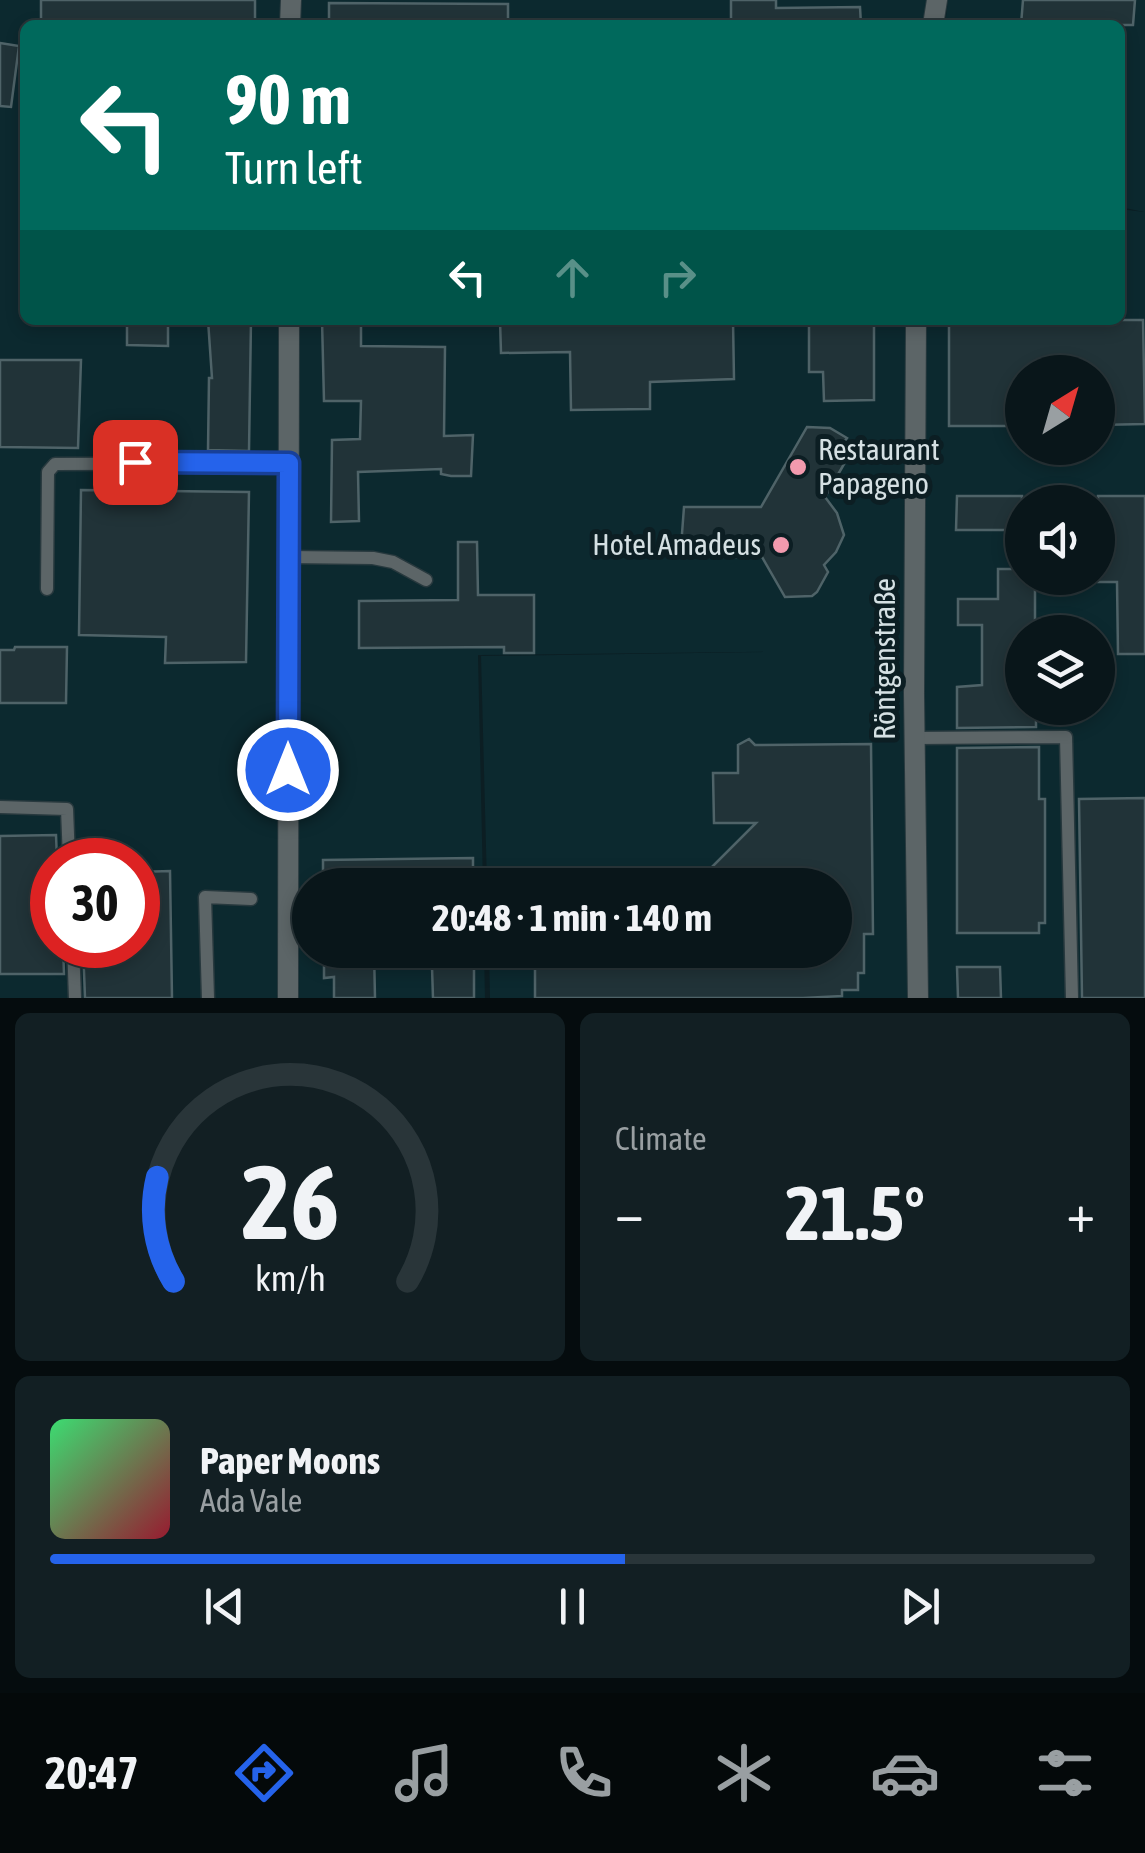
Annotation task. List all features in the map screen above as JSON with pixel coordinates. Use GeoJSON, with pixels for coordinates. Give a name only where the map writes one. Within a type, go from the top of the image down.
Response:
{"type":"FeatureCollection","features":[{"type":"Feature","properties":{"kind":"street"},"geometry":{"type":"LineString","coordinates":[[288,998],[289,325]]}},
{"type":"Feature","properties":{"kind":"street","name":"Röntgenstraße"},"geometry":{"type":"LineString","coordinates":[[916,325],[914,738],[918,998]]}},
{"type":"Feature","properties":{"kind":"lane"},"geometry":{"type":"LineString","coordinates":[[47,589],[48,472],[55,464],[289,463]]}},
{"type":"Feature","properties":{"kind":"lane"},"geometry":{"type":"LineString","coordinates":[[289,557],[373,558],[393,562],[426,580]]}},
{"type":"Feature","properties":{"kind":"lane"},"geometry":{"type":"LineString","coordinates":[[914,738],[1066,737],[1072,998]]}},
{"type":"Feature","properties":{"kind":"lane"},"geometry":{"type":"LineString","coordinates":[[0,807],[66,809],[68,838]]}},
{"type":"Feature","properties":{"kind":"lane"},"geometry":{"type":"LineString","coordinates":[[208,998],[205,896],[251,899]]}},
{"type":"Feature","properties":{"kind":"lane"},"geometry":{"type":"LineString","coordinates":[[74,968],[75,998]]}},
{"type":"Feature","properties":{"kind":"shaded area"},"geometry":{"type":"Polygon","coordinates":[[[0,0],[935,0],[932,20],[20,20],[20,325],[1125,325],[1125,210],[1144,212],[1125,208],[1125,20],[946,20],[948,0],[1145,0],[1145,998],[490,998],[489,968],[852,968],[852,868],[487,868],[481,656],[843,651],[478,655],[483,868],[292,868],[292,968],[484,968],[485,998],[0,998],[0,0]]]}},
{"type":"Feature","properties":{"kind":"building"},"geometry":{"type":"Polygon","coordinates":[[[41,0],[255,0],[255,20],[41,20],[41,0]]]}},
{"type":"Feature","properties":{"kind":"building"},"geometry":{"type":"Polygon","coordinates":[[[731,0],[776,0],[776,8],[860,7],[861,20],[731,20],[731,0]]]}},
{"type":"Feature","properties":{"kind":"building"},"geometry":{"type":"Polygon","coordinates":[[[1023,0],[1135,0],[1133,25],[1125,25],[1125,20],[1021,20],[1023,0]]]}},
{"type":"Feature","properties":{"kind":"building"},"geometry":{"type":"Polygon","coordinates":[[[329,3],[508,4],[508,20],[329,20],[329,3]]]}},
{"type":"Feature","properties":{"kind":"building"},"geometry":{"type":"Polygon","coordinates":[[[0,43],[19,46],[11,107],[0,106],[0,43]]]}},
{"type":"Feature","properties":{"kind":"building"},"geometry":{"type":"Polygon","coordinates":[[[1125,320],[1143,320],[1145,424],[1115,425],[1115,355],[1005,355],[1005,426],[949,426],[949,325],[1125,325],[1125,320]]]}},
{"type":"Feature","properties":{"kind":"building"},"geometry":{"type":"Polygon","coordinates":[[[127,325],[168,325],[168,346],[127,345],[127,325]]]}},
{"type":"Feature","properties":{"kind":"building"},"geometry":{"type":"Polygon","coordinates":[[[208,325],[251,325],[249,451],[208,450],[212,378],[208,325]]]}},
{"type":"Feature","properties":{"kind":"building"},"geometry":{"type":"Polygon","coordinates":[[[322,325],[361,325],[361,346],[445,347],[444,436],[473,435],[471,476],[441,474],[441,469],[358,472],[359,521],[331,522],[332,440],[360,439],[361,401],[324,401],[322,325]]]}},
{"type":"Feature","properties":{"kind":"building"},"geometry":{"type":"Polygon","coordinates":[[[500,325],[733,325],[734,379],[650,382],[650,409],[571,410],[570,352],[501,353],[500,325]]]}},
{"type":"Feature","properties":{"kind":"building"},"geometry":{"type":"Polygon","coordinates":[[[809,325],[874,325],[874,400],[824,401],[823,372],[809,372],[809,325]]]}},
{"type":"Feature","properties":{"kind":"building"},"geometry":{"type":"Polygon","coordinates":[[[0,360],[81,360],[78,448],[0,447],[0,360]]]}},
{"type":"Feature","properties":{"kind":"building"},"geometry":{"type":"Polygon","coordinates":[[[807,427],[830,428],[847,438],[844,442],[851,452],[825,497],[837,513],[844,535],[824,565],[828,572],[817,592],[812,596],[785,597],[762,557],[684,557],[684,507],[761,507],[807,427]]]}},
{"type":"Feature","properties":{"kind":"building"},"geometry":{"type":"Polygon","coordinates":[[[81,490],[249,492],[246,662],[165,663],[166,637],[79,635],[81,490]]]}},
{"type":"Feature","properties":{"kind":"building"},"geometry":{"type":"Polygon","coordinates":[[[957,496],[1005,496],[1005,530],[956,530],[957,496]]]}},
{"type":"Feature","properties":{"kind":"building"},"geometry":{"type":"Polygon","coordinates":[[[1115,496],[1145,496],[1145,654],[1118,654],[1115,496]]]}},
{"type":"Feature","properties":{"kind":"building"},"geometry":{"type":"Polygon","coordinates":[[[458,542],[477,542],[478,595],[534,595],[534,653],[504,653],[504,647],[359,648],[359,601],[458,600],[458,542]]]}},
{"type":"Feature","properties":{"kind":"building"},"geometry":{"type":"Polygon","coordinates":[[[998,569],[1005,569],[1005,595],[1035,595],[1035,615],[1005,615],[1005,725],[1036,727],[957,728],[957,687],[982,685],[982,625],[958,625],[958,599],[998,599],[998,569]]]}},
{"type":"Feature","properties":{"kind":"building"},"geometry":{"type":"Polygon","coordinates":[[[67,647],[66,703],[0,703],[0,650],[67,647]]]}},
{"type":"Feature","properties":{"kind":"building"},"geometry":{"type":"Polygon","coordinates":[[[749,739],[755,745],[871,744],[873,934],[864,934],[864,973],[858,973],[858,990],[842,990],[842,996],[803,998],[535,998],[535,968],[852,968],[852,868],[711,868],[756,823],[714,823],[713,773],[738,773],[738,745],[749,739]]]}},
{"type":"Feature","properties":{"kind":"building"},"geometry":{"type":"Polygon","coordinates":[[[1039,747],[1039,799],[1045,799],[1045,923],[1039,923],[1039,933],[957,933],[957,748],[1039,747]]]}},
{"type":"Feature","properties":{"kind":"building"},"geometry":{"type":"Polygon","coordinates":[[[1145,798],[1145,998],[1082,998],[1079,799],[1145,798]]]}},
{"type":"Feature","properties":{"kind":"building"},"geometry":{"type":"Polygon","coordinates":[[[56,835],[30,838],[30,968],[64,968],[64,974],[0,974],[0,836],[56,835]]]}},
{"type":"Feature","properties":{"kind":"building"},"geometry":{"type":"Polygon","coordinates":[[[473,858],[473,868],[323,868],[323,860],[473,858]]]}},
{"type":"Feature","properties":{"kind":"building"},"geometry":{"type":"Polygon","coordinates":[[[160,871],[170,871],[172,998],[85,998],[84,968],[160,968],[160,871]]]}},
{"type":"Feature","properties":{"kind":"building"},"geometry":{"type":"Polygon","coordinates":[[[957,967],[1000,967],[1001,998],[958,998],[957,967]]]}},
{"type":"Feature","properties":{"kind":"building"},"geometry":{"type":"Polygon","coordinates":[[[324,968],[374,968],[375,998],[334,998],[334,977],[324,978],[324,968]]]}},
{"type":"Feature","properties":{"kind":"building"},"geometry":{"type":"Polygon","coordinates":[[[432,968],[474,968],[474,998],[433,998],[432,968]]]}},
{"type":"Feature","properties":{"kind":"place","name":"Restaurant Papageno"},"geometry":{"type":"Point","coordinates":[798,467]}},
{"type":"Feature","properties":{"kind":"place","name":"Hotel Amadeus"},"geometry":{"type":"Point","coordinates":[781,545]}},
{"type":"Feature","properties":{"kind":"route"},"geometry":{"type":"LineString","coordinates":[[135,462],[289,463],[288,770]]}}]}
